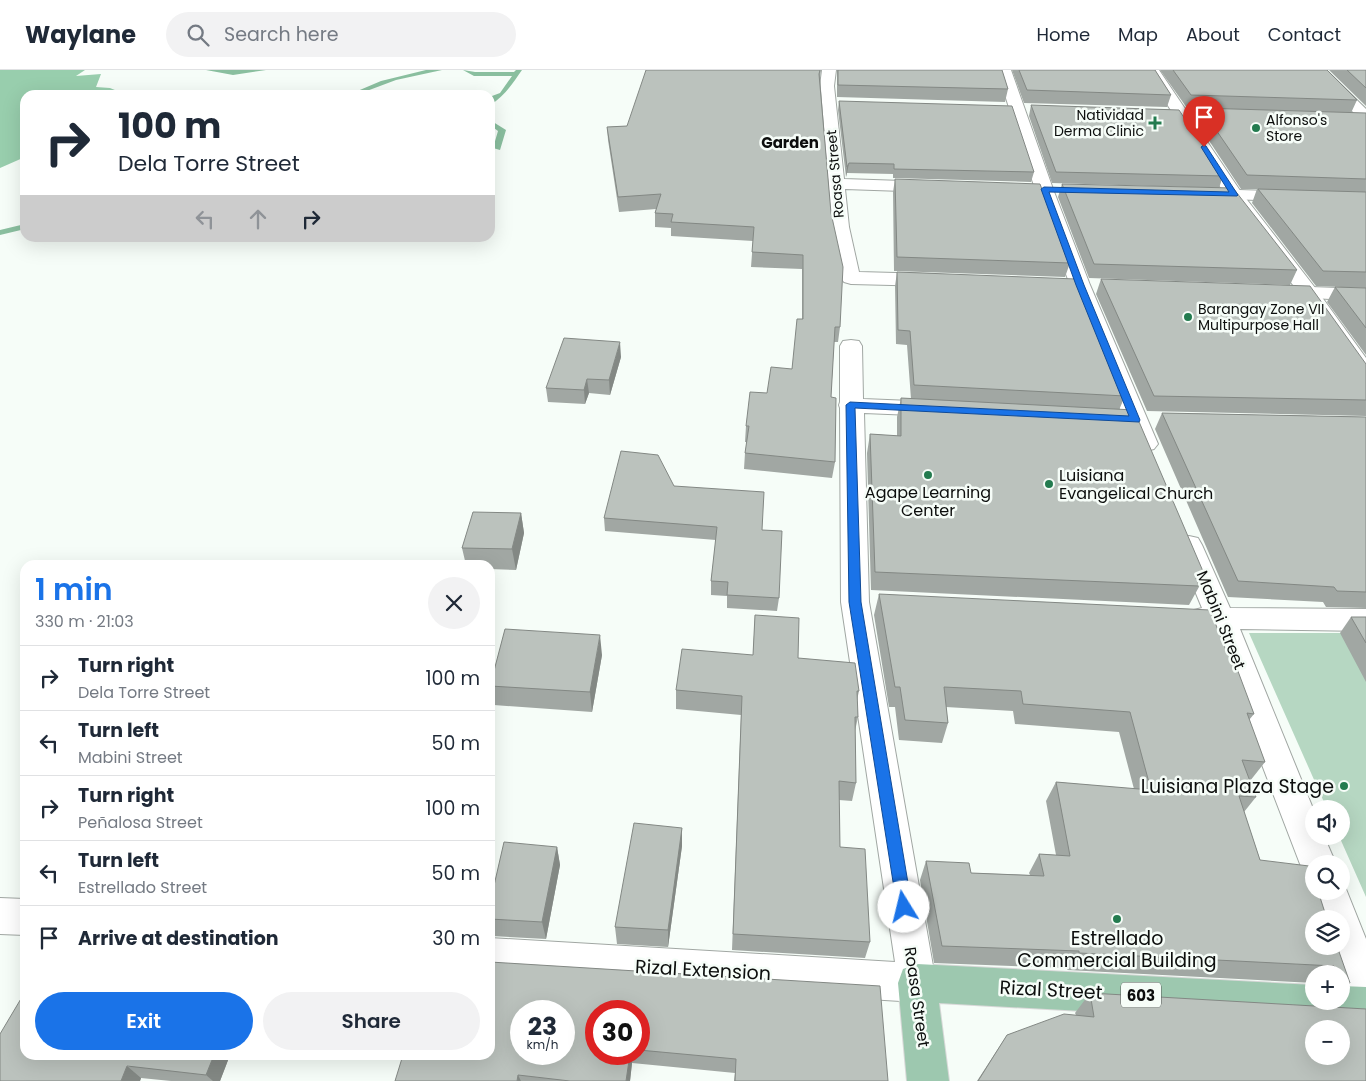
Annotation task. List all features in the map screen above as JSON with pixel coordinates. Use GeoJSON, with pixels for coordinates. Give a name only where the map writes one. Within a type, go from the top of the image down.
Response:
{"type":"FeatureCollection","features":[{"type":"Feature","properties":{"kind":"main road","name":"Rizal Street"},"geometry":{"type":"LineString","coordinates":[[917,983],[1366,1007]]}},
{"type":"Feature","properties":{"kind":"main road","name":"Roasa Street"},"geometry":{"type":"LineString","coordinates":[[917,983],[928,1081]]}},
{"type":"Feature","properties":{"kind":"street","name":"Roasa Street"},"geometry":{"type":"LineString","coordinates":[[829,70],[827,86],[834,103],[836,184],[840,227],[846,265],[851,278],[950,281]]}},
{"type":"Feature","properties":{"kind":"street"},"geometry":{"type":"LineString","coordinates":[[1004,70],[1015,109],[1080,285],[1155,465]]}},
{"type":"Feature","properties":{"kind":"street"},"geometry":{"type":"LineString","coordinates":[[1152,70],[1184,116],[1234,195],[1310,293],[1366,373]]}},
{"type":"Feature","properties":{"kind":"street"},"geometry":{"type":"LineString","coordinates":[[1318,70],[1366,119]]}},
{"type":"Feature","properties":{"kind":"street"},"geometry":{"type":"LineString","coordinates":[[1135,114],[1251,117]]}},
{"type":"Feature","properties":{"kind":"street"},"geometry":{"type":"LineString","coordinates":[[1347,120],[1366,119]]}},
{"type":"Feature","properties":{"kind":"street"},"geometry":{"type":"LineString","coordinates":[[836,184],[945,187]]}},
{"type":"Feature","properties":{"kind":"street"},"geometry":{"type":"LineString","coordinates":[[1187,193],[1366,199]]}},
{"type":"Feature","properties":{"kind":"street"},"geometry":{"type":"LineString","coordinates":[[1260,291],[1366,295]]}},
{"type":"Feature","properties":{"kind":"street","name":"Roasa Street"},"geometry":{"type":"LineString","coordinates":[[851,346],[850,405],[855,602],[917,983]]}},
{"type":"Feature","properties":{"kind":"street"},"geometry":{"type":"LineString","coordinates":[[850,405],[958,410]]}},
{"type":"Feature","properties":{"kind":"street","name":"Mabini Street"},"geometry":{"type":"LineString","coordinates":[[1182,528],[1221,619],[1314,855]]}},
{"type":"Feature","properties":{"kind":"street"},"geometry":{"type":"LineString","coordinates":[[855,602],[885,603]]}},
{"type":"Feature","properties":{"kind":"street"},"geometry":{"type":"LineString","coordinates":[[1182,617],[1366,620]]}},
{"type":"Feature","properties":{"kind":"street"},"geometry":{"type":"LineString","coordinates":[[0,916],[20,917]]}},
{"type":"Feature","properties":{"kind":"street"},"geometry":{"type":"LineString","coordinates":[[1350,946],[1366,986]]}},
{"type":"Feature","properties":{"kind":"street","name":"Rizal Extension"},"geometry":{"type":"LineString","coordinates":[[495,958],[917,983]]}},
{"type":"Feature","properties":{"kind":"green space"},"geometry":{"type":"Polygon","coordinates":[[[0,70],[85,70],[76,76],[101,74],[96,87],[115,90],[20,90],[20,159],[0,168],[0,70]]]}},
{"type":"Feature","properties":{"kind":"green space"},"geometry":{"type":"Polygon","coordinates":[[[1249,633],[1366,633],[1366,897],[1350,861],[1350,855],[1347,855],[1343,845],[1350,845],[1350,800],[1323,800],[1249,633]]]}},
{"type":"Feature","properties":{"kind":"building"},"geometry":{"type":"Polygon","coordinates":[[[646,70],[820,70],[831,213],[843,267],[840,327],[835,327],[831,397],[836,398],[835,462],[745,453],[749,426],[746,426],[750,392],[767,393],[771,367],[792,369],[797,319],[803,319],[803,255],[752,252],[754,227],[671,222],[673,214],[655,213],[661,194],[618,197],[607,127],[627,126],[646,70]]]}},
{"type":"Feature","properties":{"kind":"building"},"geometry":{"type":"Polygon","coordinates":[[[838,70],[1002,70],[1008,89],[838,85],[838,70]]]}},
{"type":"Feature","properties":{"kind":"building"},"geometry":{"type":"Polygon","coordinates":[[[1019,70],[1155,70],[1171,95],[1027,90],[1019,70]]]}},
{"type":"Feature","properties":{"kind":"building"},"geometry":{"type":"Polygon","coordinates":[[[1173,70],[1327,70],[1357,100],[1191,95],[1173,70]]]}},
{"type":"Feature","properties":{"kind":"building"},"geometry":{"type":"Polygon","coordinates":[[[1347,70],[1366,70],[1366,88],[1347,70]]]}},
{"type":"Feature","properties":{"kind":"building"},"geometry":{"type":"Polygon","coordinates":[[[839,101],[1012,106],[1034,172],[894,169],[894,164],[849,163],[847,167],[839,101]]]}},
{"type":"Feature","properties":{"kind":"building"},"geometry":{"type":"Polygon","coordinates":[[[1031,105],[1179,110],[1223,176],[1056,172],[1031,105]]]}},
{"type":"Feature","properties":{"kind":"building"},"geometry":{"type":"Polygon","coordinates":[[[1201,108],[1366,113],[1366,179],[1247,175],[1201,108]]]}},
{"type":"Feature","properties":{"kind":"building"},"geometry":{"type":"Polygon","coordinates":[[[895,179],[1040,184],[1070,263],[897,257],[895,179]]]}},
{"type":"Feature","properties":{"kind":"building"},"geometry":{"type":"Polygon","coordinates":[[[1062,184],[1233,188],[1297,270],[1094,264],[1062,184]]]}},
{"type":"Feature","properties":{"kind":"building"},"geometry":{"type":"Polygon","coordinates":[[[1258,189],[1366,192],[1366,272],[1323,271],[1258,189]]]}},
{"type":"Feature","properties":{"kind":"building"},"geometry":{"type":"Polygon","coordinates":[[[897,272],[1076,279],[1125,396],[914,385],[910,331],[898,330],[897,272]]]}},
{"type":"Feature","properties":{"kind":"building"},"geometry":{"type":"Polygon","coordinates":[[[1101,279],[1310,286],[1366,364],[1366,400],[1154,396],[1101,279]]]}},
{"type":"Feature","properties":{"kind":"building"},"geometry":{"type":"Polygon","coordinates":[[[1335,287],[1366,288],[1366,328],[1335,287]]]}},
{"type":"Feature","properties":{"kind":"building"},"geometry":{"type":"Polygon","coordinates":[[[564,338],[620,342],[609,380],[587,379],[584,390],[546,388],[564,338]]]}},
{"type":"Feature","properties":{"kind":"building"},"geometry":{"type":"Polygon","coordinates":[[[901,398],[1134,410],[1205,576],[1195,576],[1199,586],[875,572],[870,434],[901,436],[901,398]]]}},
{"type":"Feature","properties":{"kind":"building"},"geometry":{"type":"Polygon","coordinates":[[[1162,413],[1366,417],[1366,592],[1337,591],[1334,587],[1238,581],[1162,413]]]}},
{"type":"Feature","properties":{"kind":"building"},"geometry":{"type":"Polygon","coordinates":[[[621,451],[658,455],[674,486],[764,492],[762,530],[782,531],[779,598],[727,595],[728,582],[711,581],[717,527],[604,518],[621,451]]]}},
{"type":"Feature","properties":{"kind":"building"},"geometry":{"type":"Polygon","coordinates":[[[473,512],[521,513],[512,549],[462,548],[473,512]]]}},
{"type":"Feature","properties":{"kind":"building"},"geometry":{"type":"Polygon","coordinates":[[[879,594],[1210,610],[1226,650],[1230,650],[1254,714],[1247,713],[1265,762],[1242,760],[1256,797],[1239,796],[1260,860],[1305,866],[1305,900],[1321,900],[1324,910],[1305,910],[1305,955],[1340,955],[1344,965],[942,946],[926,861],[969,863],[971,873],[1044,876],[1039,854],[1070,856],[1056,782],[1151,790],[1130,712],[1023,704],[1021,691],[944,687],[948,723],[905,720],[900,687],[895,687],[879,594]]]}},
{"type":"Feature","properties":{"kind":"building"},"geometry":{"type":"Polygon","coordinates":[[[755,615],[799,618],[798,658],[855,663],[859,691],[857,691],[858,717],[855,717],[856,783],[839,781],[840,847],[865,849],[870,942],[733,934],[742,696],[676,690],[682,649],[753,655],[755,615]]]}},
{"type":"Feature","properties":{"kind":"building"},"geometry":{"type":"Polygon","coordinates":[[[1351,617],[1366,617],[1366,643],[1351,617]]]}},
{"type":"Feature","properties":{"kind":"building"},"geometry":{"type":"Polygon","coordinates":[[[505,629],[600,635],[590,692],[495,686],[495,667],[505,629]]]}},
{"type":"Feature","properties":{"kind":"building"},"geometry":{"type":"Polygon","coordinates":[[[634,823],[682,828],[668,930],[615,927],[634,823]]]}},
{"type":"Feature","properties":{"kind":"building"},"geometry":{"type":"Polygon","coordinates":[[[504,842],[557,847],[542,922],[495,919],[495,881],[504,842]]]}},
{"type":"Feature","properties":{"kind":"building"},"geometry":{"type":"Polygon","coordinates":[[[495,962],[880,986],[888,1081],[735,1081],[736,1059],[650,1051],[650,1000],[585,1000],[585,1065],[628,1065],[626,1081],[570,1081],[518,1075],[517,1081],[395,1081],[401,1060],[495,1060],[495,962]]]}},
{"type":"Feature","properties":{"kind":"building"},"geometry":{"type":"Polygon","coordinates":[[[1090,993],[1305,1005],[1305,1010],[1366,1009],[1366,1081],[978,1081],[1007,1035],[1064,1014],[1094,1017],[1090,993]]]}},
{"type":"Feature","properties":{"kind":"building"},"geometry":{"type":"Polygon","coordinates":[[[20,1000],[20,1060],[212,1060],[206,1075],[127,1066],[121,1081],[0,1081],[0,1034],[20,1000]]]}},
{"type":"Feature","properties":{"kind":"waterway"},"geometry":{"type":"LineString","coordinates":[[209,70],[233,73],[263,70]]}},
{"type":"Feature","properties":{"kind":"waterway"},"geometry":{"type":"LineString","coordinates":[[363,90],[394,79],[439,70]]}},
{"type":"Feature","properties":{"kind":"waterway"},"geometry":{"type":"LineString","coordinates":[[466,70],[474,74],[516,74]]}},
{"type":"Feature","properties":{"kind":"waterway"},"geometry":{"type":"LineString","coordinates":[[516,74],[519,70]]}},
{"type":"Feature","properties":{"kind":"waterway"},"geometry":{"type":"LineString","coordinates":[[495,97],[502,94],[516,74]]}},
{"type":"Feature","properties":{"kind":"waterway"},"geometry":{"type":"LineString","coordinates":[[495,125],[502,130],[497,148]]}},
{"type":"Feature","properties":{"kind":"waterway"},"geometry":{"type":"LineString","coordinates":[[0,233],[20,227]]}},
{"type":"Feature","properties":{"kind":"place","name":"Natividad Derma Clinic"},"geometry":{"type":"Point","coordinates":[1155,123]}},
{"type":"Feature","properties":{"kind":"place","name":"Alfonso's Store"},"geometry":{"type":"Point","coordinates":[1256,128]}},
{"type":"Feature","properties":{"kind":"place","name":"Barangay Zone VII Multipurpose Hall"},"geometry":{"type":"Point","coordinates":[1188,317]}},
{"type":"Feature","properties":{"kind":"place","name":"Agape Learning Center"},"geometry":{"type":"Point","coordinates":[928,475]}},
{"type":"Feature","properties":{"kind":"place","name":"Luisiana Evangelical Church"},"geometry":{"type":"Point","coordinates":[1049,484]}},
{"type":"Feature","properties":{"kind":"place","name":"Luisiana Plaza Stage"},"geometry":{"type":"Point","coordinates":[1344,786]}},
{"type":"Feature","properties":{"kind":"place","name":"Estrellado Commercial Building"},"geometry":{"type":"Point","coordinates":[1117,919]}},
{"type":"Feature","properties":{"kind":"district","name":"Garden"},"geometry":{"type":"Point","coordinates":[790,142]}},
{"type":"Feature","properties":{"kind":"route"},"geometry":{"type":"LineString","coordinates":[[904,907],[855,602],[850,405],[1135,420],[1080,285],[1044,189],[1234,195],[1204,147]]}}]}
